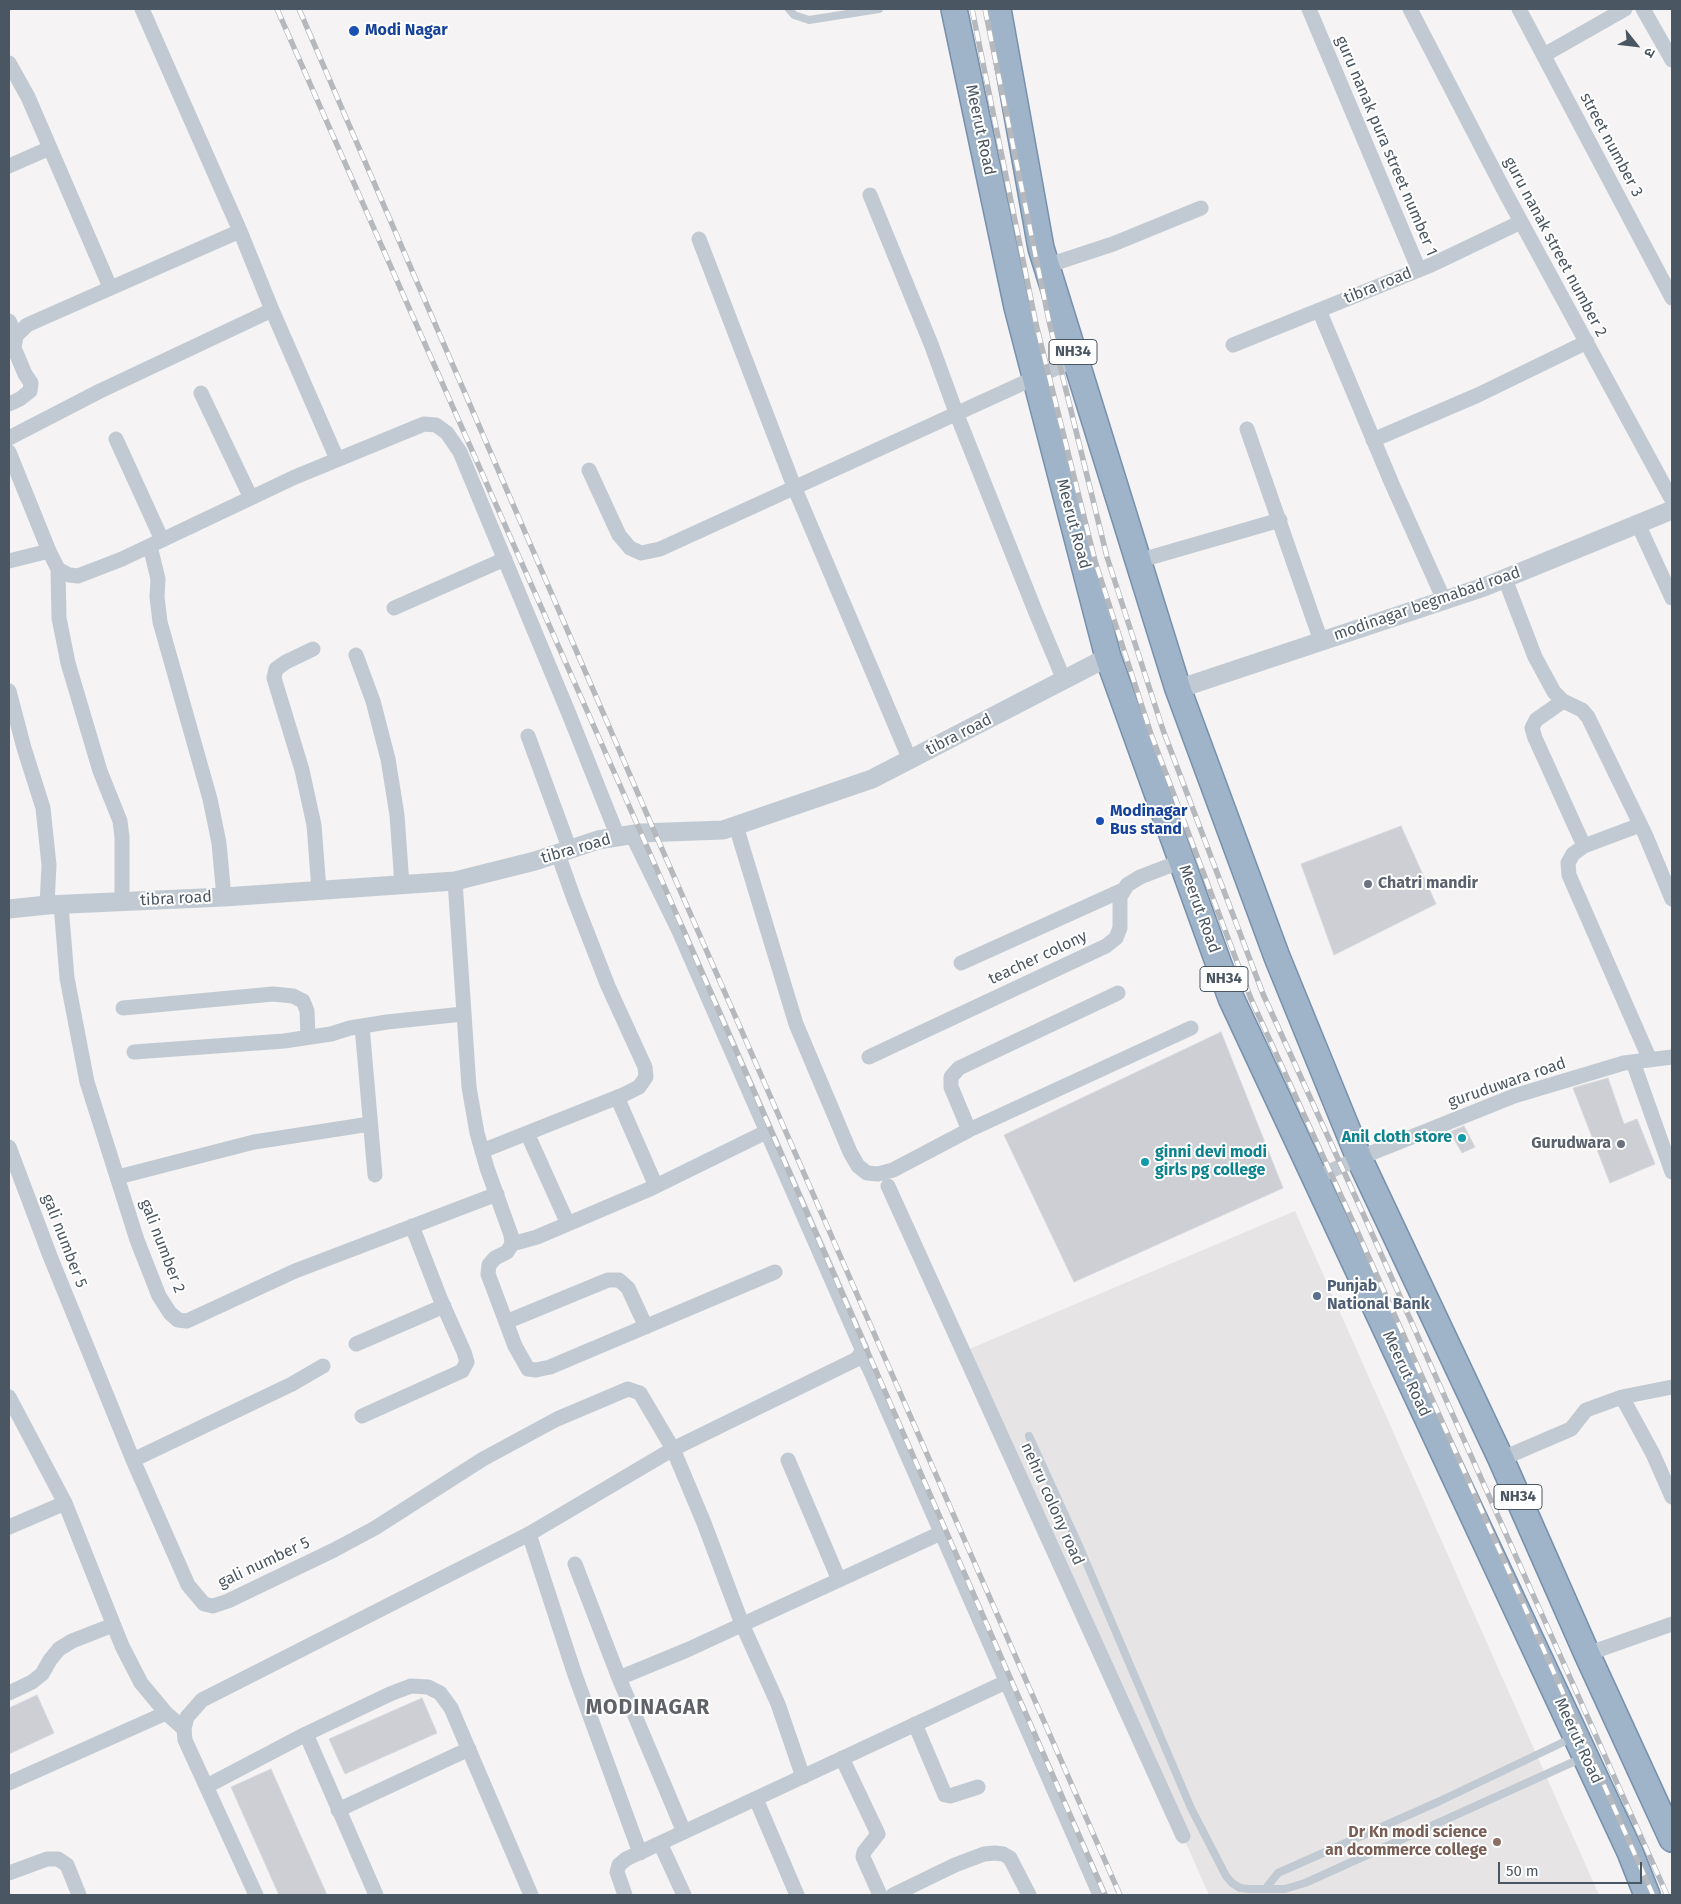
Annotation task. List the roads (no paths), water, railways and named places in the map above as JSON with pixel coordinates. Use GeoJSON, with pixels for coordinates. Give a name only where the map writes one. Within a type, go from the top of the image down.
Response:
{"type":"FeatureCollection","features":[{"type":"Feature","properties":{"kind":"highway","name":"Meerut Road"},"geometry":{"type":"LineString","coordinates":[[954,9],[1017,307],[1108,657],[1231,998],[1630,1852],[1647,1895]]}},
{"type":"Feature","properties":{"kind":"highway","name":"NH34"},"geometry":{"type":"LineString","coordinates":[[998,9],[1041,248],[1046,266],[1178,688],[1277,957],[1359,1158],[1501,1459],[1587,1654],[1672,1838]]}},
{"type":"Feature","properties":{"kind":"street"},"geometry":{"type":"LineString","coordinates":[[142,9],[240,231],[337,459]]}},
{"type":"Feature","properties":{"kind":"street","name":"guru nanak pura street number 1"},"geometry":{"type":"LineString","coordinates":[[1309,9],[1419,270]]}},
{"type":"Feature","properties":{"kind":"street","name":"guru nanak street number 2"},"geometry":{"type":"LineString","coordinates":[[1410,9],[1521,222],[1672,500]]}},
{"type":"Feature","properties":{"kind":"street","name":"street number 3"},"geometry":{"type":"LineString","coordinates":[[1520,9],[1672,298]]}},
{"type":"Feature","properties":{"kind":"street"},"geometry":{"type":"LineString","coordinates":[[1544,55],[1625,9]]}},
{"type":"Feature","properties":{"kind":"street"},"geometry":{"type":"LineString","coordinates":[[1643,9],[1672,60]]}},
{"type":"Feature","properties":{"kind":"street"},"geometry":{"type":"LineString","coordinates":[[9,63],[28,97],[110,287]]}},
{"type":"Feature","properties":{"kind":"street"},"geometry":{"type":"LineString","coordinates":[[9,166],[50,148]]}},
{"type":"Feature","properties":{"kind":"street"},"geometry":{"type":"LineString","coordinates":[[870,195],[931,344],[956,415],[1064,680]]}},
{"type":"Feature","properties":{"kind":"street"},"geometry":{"type":"LineString","coordinates":[[1046,266],[1113,244],[1201,208]]}},
{"type":"Feature","properties":{"kind":"street","name":"tibra road"},"geometry":{"type":"LineString","coordinates":[[1233,345],[1419,270],[1521,222]]}},
{"type":"Feature","properties":{"kind":"street"},"geometry":{"type":"LineString","coordinates":[[16,336],[27,325],[44,317],[240,231]]}},
{"type":"Feature","properties":{"kind":"street"},"geometry":{"type":"LineString","coordinates":[[699,239],[795,489],[910,760]]}},
{"type":"Feature","properties":{"kind":"street"},"geometry":{"type":"LineString","coordinates":[[9,438],[100,391],[272,310]]}},
{"type":"Feature","properties":{"kind":"street"},"geometry":{"type":"LineString","coordinates":[[1319,310],[1444,600]]}},
{"type":"Feature","properties":{"kind":"street"},"geometry":{"type":"LineString","coordinates":[[9,321],[16,336],[14,348],[31,383],[30,391],[20,399],[9,404]]}},
{"type":"Feature","properties":{"kind":"street"},"geometry":{"type":"LineString","coordinates":[[1374,440],[1478,394],[1587,342]]}},
{"type":"Feature","properties":{"kind":"street"},"geometry":{"type":"LineString","coordinates":[[589,470],[619,535],[630,548],[642,553],[660,549],[795,489],[1076,359]]}},
{"type":"Feature","properties":{"kind":"street"},"geometry":{"type":"LineString","coordinates":[[201,393],[251,498]]}},
{"type":"Feature","properties":{"kind":"street"},"geometry":{"type":"LineString","coordinates":[[58,569],[69,575],[78,576],[156,543],[295,476],[424,424],[436,425],[448,433],[460,452],[625,836],[679,931],[862,1349],[859,1356],[673,1449],[529,1534],[202,1700],[187,1717],[184,1729],[185,1740],[208,1786],[256,1895]]}},
{"type":"Feature","properties":{"kind":"street"},"geometry":{"type":"LineString","coordinates":[[1248,429],[1321,641]]}},
{"type":"Feature","properties":{"kind":"street"},"geometry":{"type":"LineString","coordinates":[[116,438],[156,543],[157,597],[160,622],[210,799],[219,843],[224,897]]}},
{"type":"Feature","properties":{"kind":"street"},"geometry":{"type":"LineString","coordinates":[[10,461],[58,569],[59,618],[68,663],[100,771],[120,821],[122,837],[122,902]]}},
{"type":"Feature","properties":{"kind":"street","name":"modinagar begmabad road"},"geometry":{"type":"LineString","coordinates":[[1178,688],[1505,579],[1672,510]]}},
{"type":"Feature","properties":{"kind":"street"},"geometry":{"type":"LineString","coordinates":[[1138,561],[1280,520]]}},
{"type":"Feature","properties":{"kind":"street"},"geometry":{"type":"LineString","coordinates":[[1638,524],[1672,598]]}},
{"type":"Feature","properties":{"kind":"street"},"geometry":{"type":"LineString","coordinates":[[9,561],[49,551]]}},
{"type":"Feature","properties":{"kind":"street"},"geometry":{"type":"LineString","coordinates":[[394,608],[505,559]]}},
{"type":"Feature","properties":{"kind":"street"},"geometry":{"type":"LineString","coordinates":[[1505,579],[1536,657],[1554,692],[1563,700],[1582,710],[1588,717],[1640,825],[1672,899]]}},
{"type":"Feature","properties":{"kind":"street"},"geometry":{"type":"LineString","coordinates":[[313,649],[276,669],[274,678],[302,770],[314,825],[319,890]]}},
{"type":"Feature","properties":{"kind":"street"},"geometry":{"type":"LineString","coordinates":[[356,655],[373,701],[388,759],[397,815],[402,885]]}},
{"type":"Feature","properties":{"kind":"street","name":"tibra road"},"geometry":{"type":"LineString","coordinates":[[9,909],[455,881],[564,852],[598,840],[625,836],[723,830],[872,779],[1108,657]]}},
{"type":"Feature","properties":{"kind":"street","name":"gali number 2"},"geometry":{"type":"LineString","coordinates":[[9,691],[24,748],[44,808],[54,905],[87,1082],[137,1240],[159,1296],[170,1313],[178,1320],[186,1321],[295,1271],[497,1194]]}},
{"type":"Feature","properties":{"kind":"street"},"geometry":{"type":"LineString","coordinates":[[1563,700],[1536,720],[1532,728],[1584,846]]}},
{"type":"Feature","properties":{"kind":"street"},"geometry":{"type":"LineString","coordinates":[[482,1151],[616,1098],[640,1087],[646,1077],[644,1067],[608,986],[574,899],[564,852],[528,736]]}},
{"type":"Feature","properties":{"kind":"street"},"geometry":{"type":"LineString","coordinates":[[1640,825],[1584,846],[1572,854],[1568,863],[1569,874],[1650,1060]]}},
{"type":"Feature","properties":{"kind":"street"},"geometry":{"type":"LineString","coordinates":[[736,826],[796,1024],[858,1166],[867,1173],[878,1174],[893,1170],[968,1130],[1191,1028]]}},
{"type":"Feature","properties":{"kind":"street"},"geometry":{"type":"LineString","coordinates":[[961,963],[1125,889],[1127,885],[1140,877],[1182,861]]}},
{"type":"Feature","properties":{"kind":"street"},"geometry":{"type":"LineString","coordinates":[[455,881],[469,1087],[477,1133],[510,1228],[512,1244],[507,1252],[495,1258],[489,1265],[488,1274],[521,1359],[528,1368],[536,1370],[550,1367],[775,1272]]}},
{"type":"Feature","properties":{"kind":"street","name":"teacher colony"},"geometry":{"type":"LineString","coordinates":[[869,1057],[1106,946],[1116,938],[1120,928],[1120,897],[1125,889]]}},
{"type":"Feature","properties":{"kind":"street"},"geometry":{"type":"LineString","coordinates":[[968,1130],[951,1087],[952,1077],[959,1068],[1118,993]]}},
{"type":"Feature","properties":{"kind":"street"},"geometry":{"type":"LineString","coordinates":[[123,1008],[273,994],[293,996],[303,1001],[307,1011],[308,1038]]}},
{"type":"Feature","properties":{"kind":"street"},"geometry":{"type":"LineString","coordinates":[[134,1052],[284,1041],[331,1034],[362,1026],[463,1014]]}},
{"type":"Feature","properties":{"kind":"street"},"geometry":{"type":"LineString","coordinates":[[362,1026],[375,1175]]}},
{"type":"Feature","properties":{"kind":"street","name":"guruduwara road"},"geometry":{"type":"LineString","coordinates":[[1315,1178],[1359,1158],[1514,1096],[1624,1064],[1672,1056]]}},
{"type":"Feature","properties":{"kind":"street"},"geometry":{"type":"LineString","coordinates":[[1633,1062],[1672,1171]]}},
{"type":"Feature","properties":{"kind":"street"},"geometry":{"type":"LineString","coordinates":[[616,1098],[656,1186]]}},
{"type":"Feature","properties":{"kind":"street"},"geometry":{"type":"LineString","coordinates":[[118,1177],[254,1142],[370,1124]]}},
{"type":"Feature","properties":{"kind":"street"},"geometry":{"type":"LineString","coordinates":[[512,1244],[536,1237],[656,1186],[766,1132]]}},
{"type":"Feature","properties":{"kind":"street"},"geometry":{"type":"LineString","coordinates":[[527,1133],[568,1224]]}},
{"type":"Feature","properties":{"kind":"street","name":"gali number 5"},"geometry":{"type":"LineString","coordinates":[[9,1147],[50,1256],[133,1460],[188,1585],[204,1604],[213,1606],[228,1601],[334,1550],[376,1528],[483,1459],[557,1418],[628,1389],[640,1393],[673,1449],[704,1523],[742,1624],[778,1704],[803,1776]]}},
{"type":"Feature","properties":{"kind":"street","name":"nehru colony road"},"geometry":{"type":"LineString","coordinates":[[888,1186],[1183,1836]]}},
{"type":"Feature","properties":{"kind":"street"},"geometry":{"type":"LineString","coordinates":[[362,1416],[462,1371],[466,1362],[464,1352],[412,1226]]}},
{"type":"Feature","properties":{"kind":"street"},"geometry":{"type":"LineString","coordinates":[[506,1322],[608,1280],[619,1280],[628,1288],[646,1327]]}},
{"type":"Feature","properties":{"kind":"street"},"geometry":{"type":"LineString","coordinates":[[356,1344],[444,1306]]}},
{"type":"Feature","properties":{"kind":"street"},"geometry":{"type":"LineString","coordinates":[[859,1356],[866,1362],[870,1370],[1100,1895]]}},
{"type":"Feature","properties":{"kind":"street"},"geometry":{"type":"LineString","coordinates":[[133,1460],[292,1384],[323,1366]]}},
{"type":"Feature","properties":{"kind":"street"},"geometry":{"type":"LineString","coordinates":[[1501,1459],[1571,1429],[1586,1410],[1622,1397],[1672,1387]]}},
{"type":"Feature","properties":{"kind":"street"},"geometry":{"type":"LineString","coordinates":[[9,1397],[65,1503],[113,1626],[141,1683],[166,1713],[184,1729]]}},
{"type":"Feature","properties":{"kind":"street"},"geometry":{"type":"LineString","coordinates":[[1622,1397],[1653,1454],[1672,1498]]}},
{"type":"Feature","properties":{"kind":"street"},"geometry":{"type":"LineString","coordinates":[[788,1460],[839,1580]]}},
{"type":"Feature","properties":{"kind":"street"},"geometry":{"type":"LineString","coordinates":[[9,1527],[65,1503]]}},
{"type":"Feature","properties":{"kind":"street"},"geometry":{"type":"LineString","coordinates":[[619,1678],[941,1533]]}},
{"type":"Feature","properties":{"kind":"street"},"geometry":{"type":"LineString","coordinates":[[529,1534],[575,1675],[640,1853]]}},
{"type":"Feature","properties":{"kind":"street"},"geometry":{"type":"LineString","coordinates":[[575,1564],[619,1678],[684,1832]]}},
{"type":"Feature","properties":{"kind":"street"},"geometry":{"type":"LineString","coordinates":[[1587,1654],[1672,1624]]}},
{"type":"Feature","properties":{"kind":"street"},"geometry":{"type":"LineString","coordinates":[[9,1693],[32,1682],[42,1674],[59,1649],[72,1641],[113,1626]]}},
{"type":"Feature","properties":{"kind":"street"},"geometry":{"type":"LineString","coordinates":[[625,1895],[617,1872],[619,1865],[626,1859],[1006,1682]]}},
{"type":"Feature","properties":{"kind":"street"},"geometry":{"type":"LineString","coordinates":[[208,1786],[306,1734],[390,1694],[411,1686],[428,1687],[440,1693],[451,1708],[531,1895]]}},
{"type":"Feature","properties":{"kind":"street"},"geometry":{"type":"LineString","coordinates":[[9,1783],[166,1713]]}},
{"type":"Feature","properties":{"kind":"street"},"geometry":{"type":"LineString","coordinates":[[915,1724],[945,1795],[950,1796],[978,1787]]}},
{"type":"Feature","properties":{"kind":"street"},"geometry":{"type":"LineString","coordinates":[[306,1734],[376,1895]]}},
{"type":"Feature","properties":{"kind":"street"},"geometry":{"type":"LineString","coordinates":[[338,1810],[469,1749]]}},
{"type":"Feature","properties":{"kind":"street"},"geometry":{"type":"LineString","coordinates":[[842,1758],[878,1834],[864,1852],[863,1858],[880,1895]]}},
{"type":"Feature","properties":{"kind":"street"},"geometry":{"type":"LineString","coordinates":[[756,1799],[797,1895]]}},
{"type":"Feature","properties":{"kind":"street"},"geometry":{"type":"LineString","coordinates":[[660,1843],[684,1895]]}},
{"type":"Feature","properties":{"kind":"street"},"geometry":{"type":"LineString","coordinates":[[893,1895],[955,1865],[984,1854],[995,1853],[1003,1854],[1010,1858],[1029,1895]]}},
{"type":"Feature","properties":{"kind":"street"},"geometry":{"type":"LineString","coordinates":[[9,1873],[47,1859],[58,1859],[67,1865],[79,1895]]}},
{"type":"Feature","properties":{"kind":"lane"},"geometry":{"type":"LineString","coordinates":[[789,9],[794,16],[809,20],[878,9]]}},
{"type":"Feature","properties":{"kind":"lane"},"geometry":{"type":"LineString","coordinates":[[1029,1436],[1080,1548],[1191,1808],[1226,1876],[1240,1888],[1284,1889],[1305,1883],[1580,1747]]}},
{"type":"Feature","properties":{"kind":"lane"},"geometry":{"type":"LineString","coordinates":[[1266,1888],[1278,1873],[1440,1801],[1580,1747]]}},
{"type":"Feature","properties":{"kind":"railway"},"geometry":{"type":"LineString","coordinates":[[277,9],[641,833],[1105,1895]]}},
{"type":"Feature","properties":{"kind":"railway"},"geometry":{"type":"LineString","coordinates":[[299,9],[655,833],[1120,1895]]}},
{"type":"Feature","properties":{"kind":"railway"},"geometry":{"type":"LineString","coordinates":[[972,9],[1036,324],[1095,561],[1151,734],[1251,999],[1354,1224],[1653,1895]]}},
{"type":"Feature","properties":{"kind":"railway"},"geometry":{"type":"LineString","coordinates":[[985,9],[1049,321],[1107,557],[1163,730],[1263,994],[1667,1895]]}},
{"type":"Feature","properties":{"kind":"place","name":"Modi Nagar"},"geometry":{"type":"Point","coordinates":[354,31]}},
{"type":"Feature","properties":{"kind":"place","name":"Modinagar Bus stand"},"geometry":{"type":"Point","coordinates":[1100,821]}},
{"type":"Feature","properties":{"kind":"place","name":"Chatri mandir"},"geometry":{"type":"Point","coordinates":[1368,884]}},
{"type":"Feature","properties":{"kind":"place","name":"Anil cloth store"},"geometry":{"type":"Point","coordinates":[1462,1138]}},
{"type":"Feature","properties":{"kind":"place","name":"Gurudwara"},"geometry":{"type":"Point","coordinates":[1621,1144]}},
{"type":"Feature","properties":{"kind":"place","name":"ginni devi modi girls pg college"},"geometry":{"type":"Point","coordinates":[1145,1162]}},
{"type":"Feature","properties":{"kind":"place","name":"Punjab National Bank"},"geometry":{"type":"Point","coordinates":[1317,1296]}},
{"type":"Feature","properties":{"kind":"place","name":"Dr Kn modi science an dcommerce college"},"geometry":{"type":"Point","coordinates":[1497,1842]}},
{"type":"Feature","properties":{"kind":"district","name":"MODINAGAR"},"geometry":{"type":"Point","coordinates":[648,1708]}}]}
